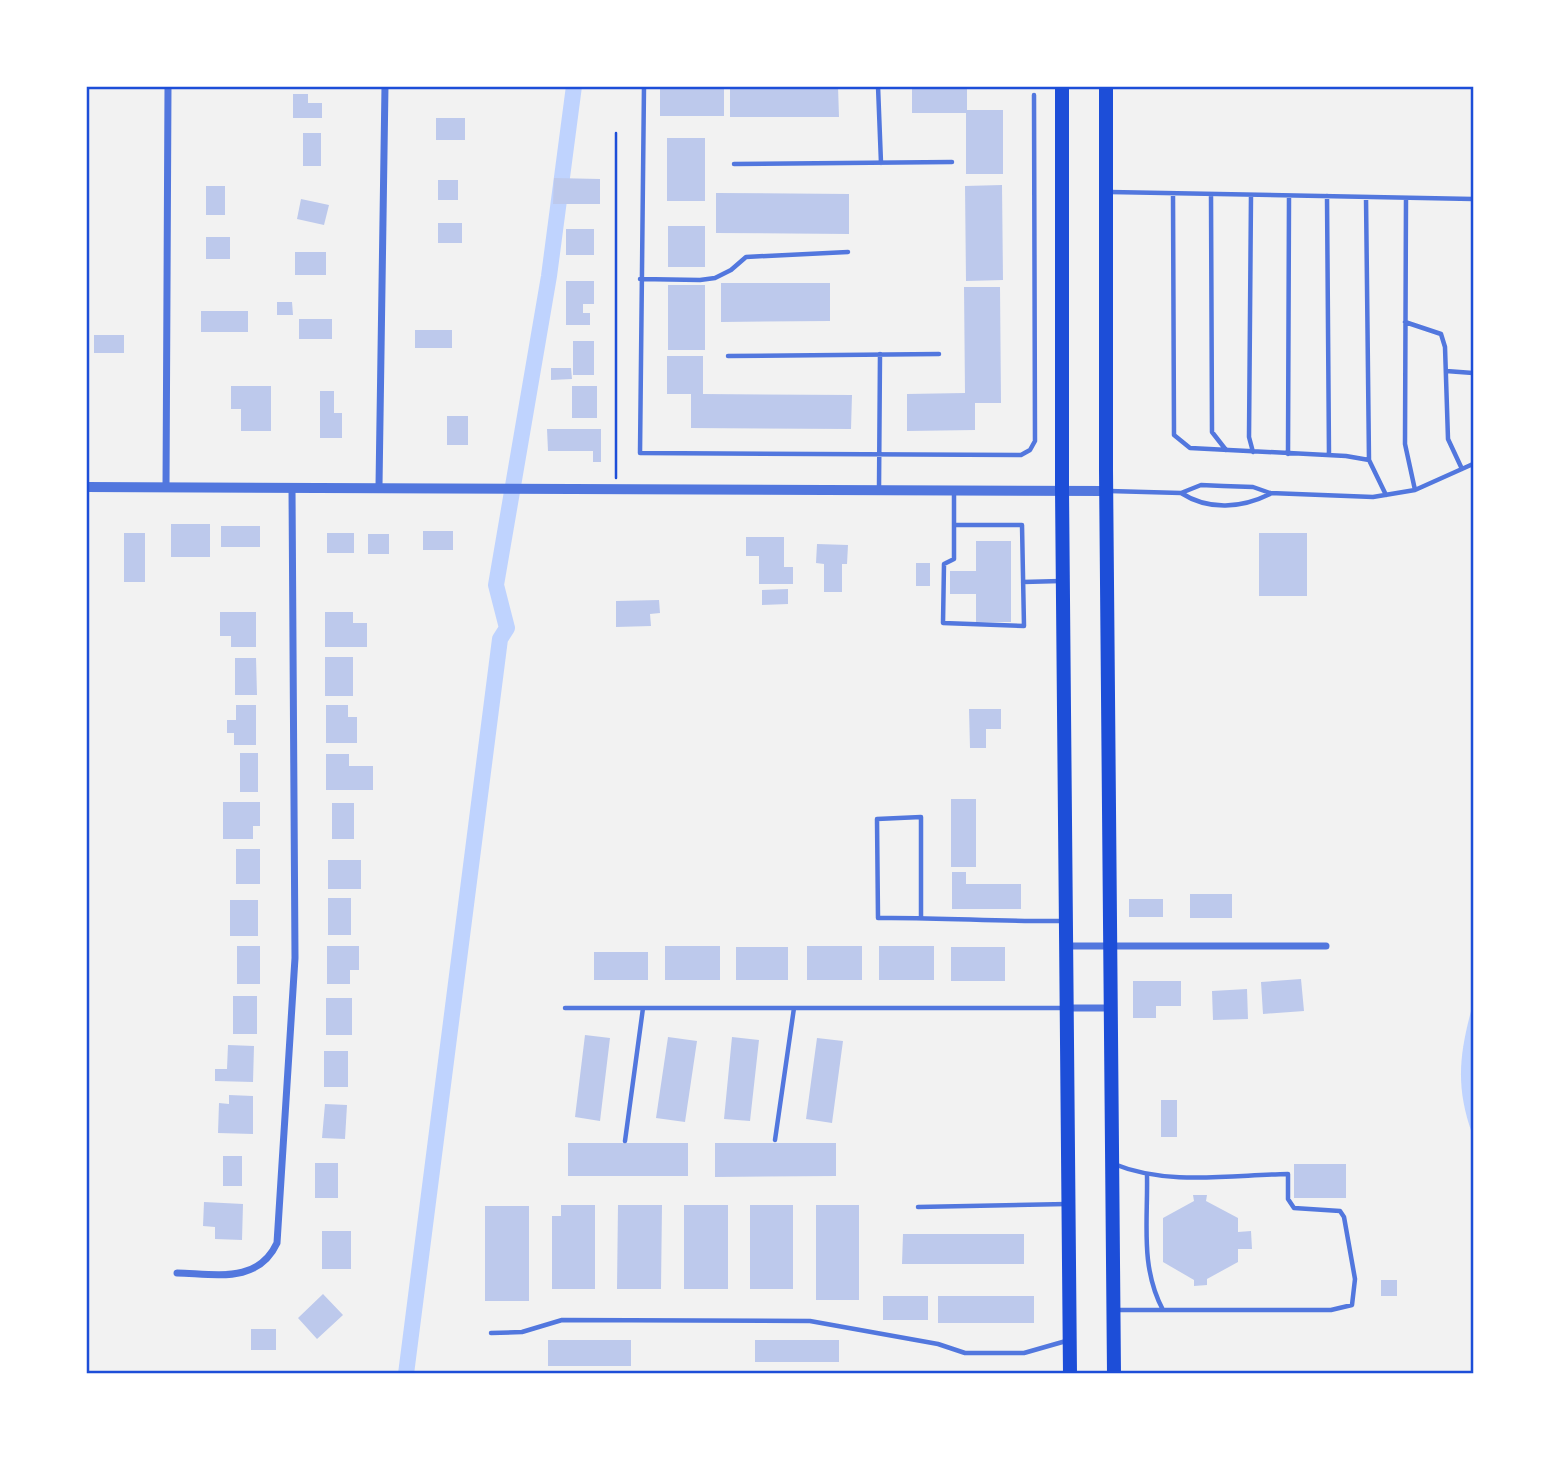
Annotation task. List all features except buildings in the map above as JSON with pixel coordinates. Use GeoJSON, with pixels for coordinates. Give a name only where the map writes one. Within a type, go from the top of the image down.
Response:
{"type":"FeatureCollection","features":[{"type":"Feature","properties":{"kind":"main road"},"geometry":{"type":"LineString","coordinates":[[1062,86],[1062,489],[1070,1374]]}},
{"type":"Feature","properties":{"kind":"main road"},"geometry":{"type":"LineString","coordinates":[[1106,86],[1106,491],[1114,1374]]}},
{"type":"Feature","properties":{"kind":"street"},"geometry":{"type":"LineString","coordinates":[[166,488],[168,86]]}},
{"type":"Feature","properties":{"kind":"street"},"geometry":{"type":"LineString","coordinates":[[379,486],[385,86]]}},
{"type":"Feature","properties":{"kind":"street"},"geometry":{"type":"LineString","coordinates":[[86,487],[954,488],[1106,491]]}},
{"type":"Feature","properties":{"kind":"street"},"geometry":{"type":"LineString","coordinates":[[177,1273],[229,1274],[259,1268],[270,1259],[277,1243],[295,958],[292,488]]}},
{"type":"Feature","properties":{"kind":"street"},"geometry":{"type":"LineString","coordinates":[[1066,946],[1326,946]]}},
{"type":"Feature","properties":{"kind":"street"},"geometry":{"type":"LineString","coordinates":[[1067,1008],[1111,1008]]}},
{"type":"Feature","properties":{"kind":"lane"},"geometry":{"type":"LineString","coordinates":[[644,86],[640,453],[1021,455],[1030,450],[1035,441],[1034,94]]}},
{"type":"Feature","properties":{"kind":"lane"},"geometry":{"type":"LineString","coordinates":[[878,86],[881,163]]}},
{"type":"Feature","properties":{"kind":"lane"},"geometry":{"type":"LineString","coordinates":[[734,164],[952,162]]}},
{"type":"Feature","properties":{"kind":"lane"},"geometry":{"type":"LineString","coordinates":[[1106,192],[1473,199]]}},
{"type":"Feature","properties":{"kind":"lane"},"geometry":{"type":"LineString","coordinates":[[1173,194],[1174,435],[1190,448],[1329,455],[1369,460]]}},
{"type":"Feature","properties":{"kind":"lane"},"geometry":{"type":"LineString","coordinates":[[1211,195],[1212,432],[1227,450]]}},
{"type":"Feature","properties":{"kind":"lane"},"geometry":{"type":"LineString","coordinates":[[1251,195],[1249,437],[1253,452]]}},
{"type":"Feature","properties":{"kind":"lane"},"geometry":{"type":"LineString","coordinates":[[1288,454],[1289,196]]}},
{"type":"Feature","properties":{"kind":"lane"},"geometry":{"type":"LineString","coordinates":[[1327,196],[1329,455]]}},
{"type":"Feature","properties":{"kind":"lane"},"geometry":{"type":"LineString","coordinates":[[1366,197],[1369,460],[1386,495]]}},
{"type":"Feature","properties":{"kind":"lane"},"geometry":{"type":"LineString","coordinates":[[1406,198],[1405,444],[1415,490]]}},
{"type":"Feature","properties":{"kind":"lane"},"geometry":{"type":"LineString","coordinates":[[640,279],[715,278],[731,270],[746,257],[848,252]]}},
{"type":"Feature","properties":{"kind":"lane"},"geometry":{"type":"LineString","coordinates":[[1405,322],[1441,334],[1446,371],[1448,439],[1462,469]]}},
{"type":"Feature","properties":{"kind":"lane"},"geometry":{"type":"LineString","coordinates":[[879,488],[880,354]]}},
{"type":"Feature","properties":{"kind":"lane"},"geometry":{"type":"LineString","coordinates":[[728,356],[939,354]]}},
{"type":"Feature","properties":{"kind":"lane"},"geometry":{"type":"LineString","coordinates":[[1446,371],[1473,373]]}},
{"type":"Feature","properties":{"kind":"lane"},"geometry":{"type":"LineString","coordinates":[[1106,491],[1181,493],[1201,485],[1253,487],[1270,493],[1386,495],[1415,490],[1473,464]]}},
{"type":"Feature","properties":{"kind":"lane"},"geometry":{"type":"LineString","coordinates":[[954,488],[954,559],[944,564],[943,623],[1024,626],[1022,525],[956,525]]}},
{"type":"Feature","properties":{"kind":"lane"},"geometry":{"type":"LineString","coordinates":[[1181,493],[1198,504],[1247,505],[1270,493]]}},
{"type":"Feature","properties":{"kind":"lane"},"geometry":{"type":"LineString","coordinates":[[1023,582],[1064,581]]}},
{"type":"Feature","properties":{"kind":"lane"},"geometry":{"type":"LineString","coordinates":[[921,917],[921,817],[877,819],[878,918],[921,917],[1007,923],[1066,921]]}},
{"type":"Feature","properties":{"kind":"lane"},"geometry":{"type":"LineString","coordinates":[[565,1008],[1067,1008]]}},
{"type":"Feature","properties":{"kind":"lane"},"geometry":{"type":"LineString","coordinates":[[625,1141],[643,1008]]}},
{"type":"Feature","properties":{"kind":"lane"},"geometry":{"type":"LineString","coordinates":[[775,1140],[794,1008]]}},
{"type":"Feature","properties":{"kind":"lane"},"geometry":{"type":"LineString","coordinates":[[1112,1164],[1147,1175],[1288,1174],[1288,1199],[1294,1208],[1340,1211],[1344,1217],[1355,1279],[1352,1305],[1332,1310],[1113,1310]]}},
{"type":"Feature","properties":{"kind":"lane"},"geometry":{"type":"LineString","coordinates":[[1147,1175],[1147,1264],[1150,1285],[1163,1310]]}},
{"type":"Feature","properties":{"kind":"lane"},"geometry":{"type":"LineString","coordinates":[[918,1207],[1069,1204]]}},
{"type":"Feature","properties":{"kind":"lane"},"geometry":{"type":"LineString","coordinates":[[491,1333],[522,1332],[562,1320],[810,1321],[938,1343],[965,1353],[1024,1353],[1070,1340]]}},
{"type":"Feature","properties":{"kind":"path"},"geometry":{"type":"LineString","coordinates":[[616,489],[617,133]]}},
{"type":"Feature","properties":{"kind":"water"},"geometry":{"type":"Polygon","coordinates":[[[1473,1004],[1473,1136],[1463,1102],[1461,1070],[1473,1004]]]}},
{"type":"Feature","properties":{"kind":"waterway"},"geometry":{"type":"LineString","coordinates":[[406,1374],[500,639],[507,628],[496,585],[549,276],[574,86]]}}]}
